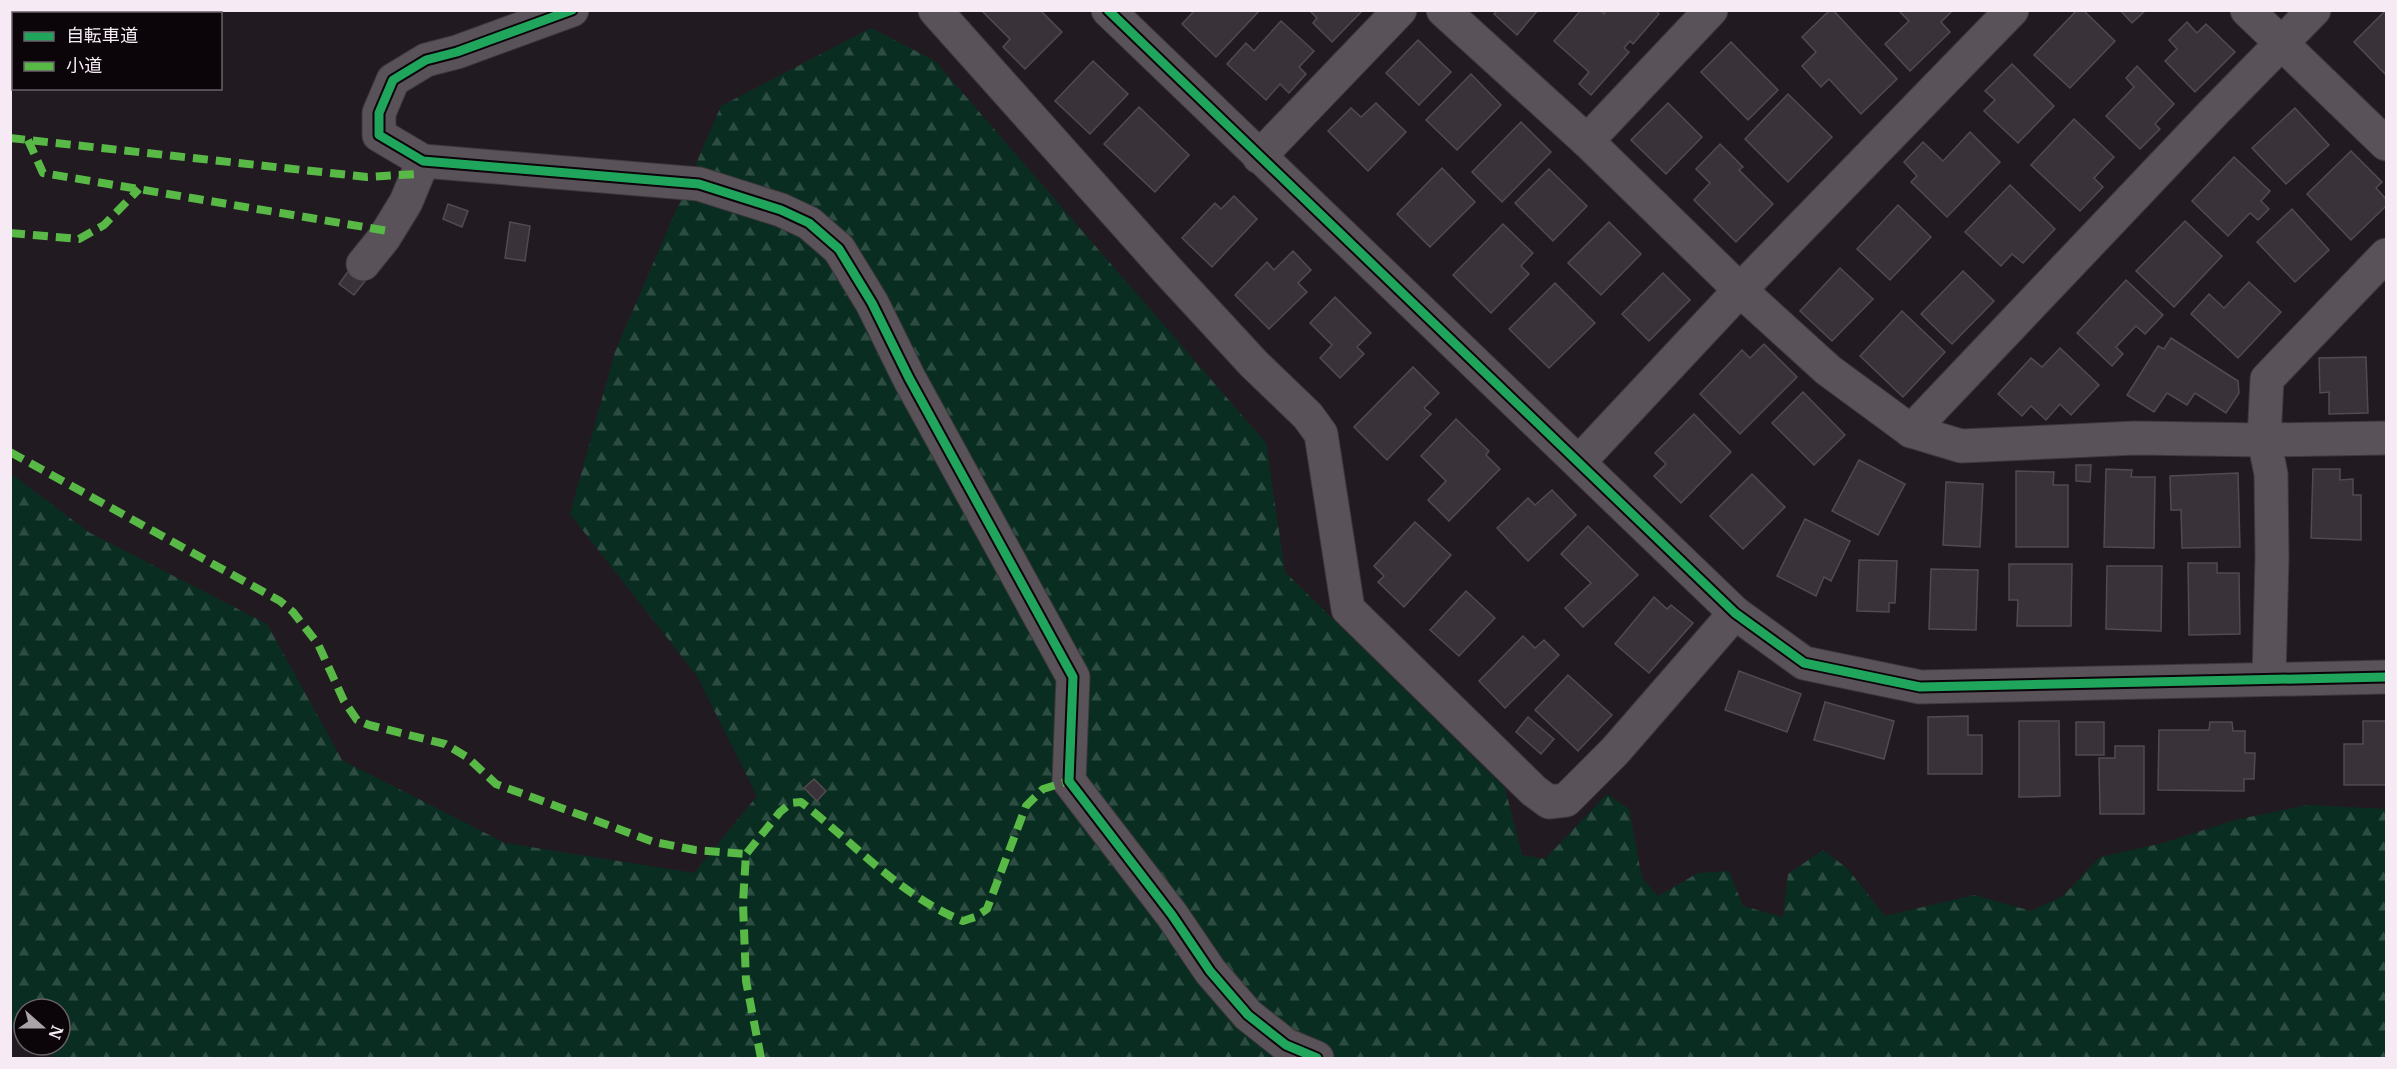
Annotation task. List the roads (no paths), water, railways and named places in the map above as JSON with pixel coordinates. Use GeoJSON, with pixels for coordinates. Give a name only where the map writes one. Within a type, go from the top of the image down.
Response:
{"type":"FeatureCollection","features":[{"type":"Feature","properties":{"kind":"street"},"geometry":{"type":"LineString","coordinates":[[572,10],[468,48],[426,60],[393,80],[379,113],[380,135],[423,160],[699,184],[782,210],[809,223],[839,249],[872,303],[909,378],[1073,676],[1070,780],[1172,915],[1210,971],[1248,1015],[1286,1045],[1317,1059]]}},
{"type":"Feature","properties":{"kind":"street"},"geometry":{"type":"LineString","coordinates":[[936,10],[1168,272],[1254,364],[1308,416],[1322,434],[1348,609],[1534,791],[1549,802],[1566,800],[1615,751],[1735,613]]}},
{"type":"Feature","properties":{"kind":"street"},"geometry":{"type":"LineString","coordinates":[[1108,10],[1735,613],[1804,663],[1920,687],[2386,677]]}},
{"type":"Feature","properties":{"kind":"street"},"geometry":{"type":"LineString","coordinates":[[1259,157],[1400,10]]}},
{"type":"Feature","properties":{"kind":"street"},"geometry":{"type":"LineString","coordinates":[[1443,10],[1587,141],[1740,290],[1828,370],[1911,431],[1961,446],[2135,438],[2264,440],[2386,438]]}},
{"type":"Feature","properties":{"kind":"street"},"geometry":{"type":"LineString","coordinates":[[1587,141],[1711,10]]}},
{"type":"Feature","properties":{"kind":"street"},"geometry":{"type":"LineString","coordinates":[[1579,462],[1740,290],[2012,10]]}},
{"type":"Feature","properties":{"kind":"street"},"geometry":{"type":"LineString","coordinates":[[2247,10],[2386,144]]}},
{"type":"Feature","properties":{"kind":"street"},"geometry":{"type":"LineString","coordinates":[[1911,431],[2314,10]]}},
{"type":"Feature","properties":{"kind":"street"},"geometry":{"type":"LineString","coordinates":[[363,264],[384,238],[406,202],[423,160]]}},
{"type":"Feature","properties":{"kind":"street"},"geometry":{"type":"LineString","coordinates":[[2269,678],[2272,556],[2271,474],[2264,440],[2267,379],[2386,255]]}}]}
